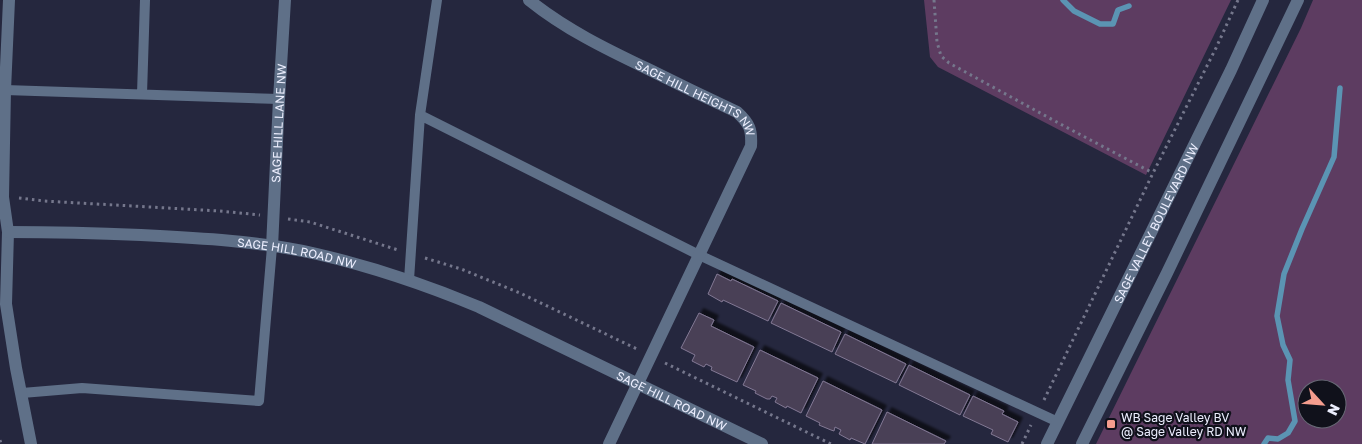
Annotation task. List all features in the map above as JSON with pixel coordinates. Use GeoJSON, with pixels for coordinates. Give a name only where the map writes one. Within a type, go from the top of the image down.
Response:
{"type":"FeatureCollection","features":[{"type":"Feature","properties":{"kind":"street"},"geometry":{"type":"LineString","coordinates":[[9,0],[3,197],[8,232],[6,304],[31,444]]}},
{"type":"Feature","properties":{"kind":"street","name":"SAGE HILL LANE NW"},"geometry":{"type":"LineString","coordinates":[[272,246],[285,0]]}},
{"type":"Feature","properties":{"kind":"street","name":"SAGE HILL HEIGHTS NW"},"geometry":{"type":"LineString","coordinates":[[529,0],[594,43],[738,112],[747,121],[752,134],[751,146],[609,444]]}},
{"type":"Feature","properties":{"kind":"street","name":"SAGE VALLEY BOULEVARD NW"},"geometry":{"type":"LineString","coordinates":[[1047,444],[1263,0]]}},
{"type":"Feature","properties":{"kind":"street"},"geometry":{"type":"LineString","coordinates":[[1082,444],[1172,264],[1298,0]]}},
{"type":"Feature","properties":{"kind":"street","name":"SAGE HILL ROAD NW"},"geometry":{"type":"LineString","coordinates":[[8,232],[71,232],[199,238],[272,246],[316,254],[379,270],[431,287],[479,307],[762,444]]}},
{"type":"Feature","properties":{"kind":"lane"},"geometry":{"type":"LineString","coordinates":[[142,94],[145,0]]}},
{"type":"Feature","properties":{"kind":"lane"},"geometry":{"type":"LineString","coordinates":[[409,280],[420,116],[437,0]]}},
{"type":"Feature","properties":{"kind":"lane"},"geometry":{"type":"LineString","coordinates":[[5,90],[279,99]]}},
{"type":"Feature","properties":{"kind":"lane"},"geometry":{"type":"LineString","coordinates":[[420,116],[699,255],[1058,422]]}},
{"type":"Feature","properties":{"kind":"lane"},"geometry":{"type":"LineString","coordinates":[[22,393],[82,388],[259,401],[272,246]]}},
{"type":"Feature","properties":{"kind":"path"},"geometry":{"type":"LineString","coordinates":[[934,0],[936,42],[941,56],[949,63],[1153,173]]}},
{"type":"Feature","properties":{"kind":"path"},"geometry":{"type":"LineString","coordinates":[[1022,444],[1238,0]]}},
{"type":"Feature","properties":{"kind":"path"},"geometry":{"type":"LineString","coordinates":[[0,440],[1,444]]}},
{"type":"Feature","properties":{"kind":"shaded area"},"geometry":{"type":"Polygon","coordinates":[[[924,0],[1231,0],[1146,175],[938,67],[930,57],[924,0]]]}},
{"type":"Feature","properties":{"kind":"shaded area"},"geometry":{"type":"Polygon","coordinates":[[[1313,0],[1362,0],[1362,444],[1096,444],[1301,28],[1313,0]]]}},
{"type":"Feature","properties":{"kind":"building"},"geometry":{"type":"Polygon","coordinates":[[[717,274],[778,301],[768,321],[723,300],[722,302],[708,294],[717,274]]]}},
{"type":"Feature","properties":{"kind":"building"},"geometry":{"type":"Polygon","coordinates":[[[781,303],[841,332],[832,352],[771,323],[781,303]]]}},
{"type":"Feature","properties":{"kind":"building"},"geometry":{"type":"Polygon","coordinates":[[[699,313],[714,320],[711,326],[754,347],[737,382],[711,370],[712,367],[706,364],[704,367],[692,361],[695,355],[681,348],[699,313]]]}},
{"type":"Feature","properties":{"kind":"building"},"geometry":{"type":"Polygon","coordinates":[[[845,334],[906,364],[896,383],[835,354],[845,334]]]}},
{"type":"Feature","properties":{"kind":"building"},"geometry":{"type":"Polygon","coordinates":[[[760,350],[818,378],[801,413],[775,402],[777,398],[772,396],[770,399],[767,399],[743,385],[760,350]]]}},
{"type":"Feature","properties":{"kind":"building"},"geometry":{"type":"Polygon","coordinates":[[[909,365],[970,395],[960,415],[899,385],[909,365]]]}},
{"type":"Feature","properties":{"kind":"building"},"geometry":{"type":"Polygon","coordinates":[[[823,381],[882,410],[865,444],[851,438],[850,440],[839,434],[841,430],[835,427],[834,431],[831,430],[819,425],[820,423],[806,416],[823,381]]]}},
{"type":"Feature","properties":{"kind":"building"},"geometry":{"type":"Polygon","coordinates":[[[973,396],[1004,411],[1002,414],[1018,422],[1008,442],[991,434],[993,430],[963,416],[973,396]]]}},
{"type":"Feature","properties":{"kind":"building"},"geometry":{"type":"Polygon","coordinates":[[[887,412],[946,441],[944,444],[872,444],[887,412]]]}},
{"type":"Feature","properties":{"kind":"waterway"},"geometry":{"type":"LineString","coordinates":[[1063,0],[1074,11],[1100,24],[1113,24],[1118,10],[1129,6]]}},
{"type":"Feature","properties":{"kind":"waterway"},"geometry":{"type":"LineString","coordinates":[[1264,444],[1268,438],[1278,439],[1288,433],[1295,421],[1288,380],[1290,360],[1283,345],[1277,316],[1284,274],[1334,157],[1340,88]]}},
{"type":"Feature","properties":{"kind":"place","name":"WB Sage Valley BV @ Sage Valley RD NW"},"geometry":{"type":"Point","coordinates":[1111,424]}}]}
